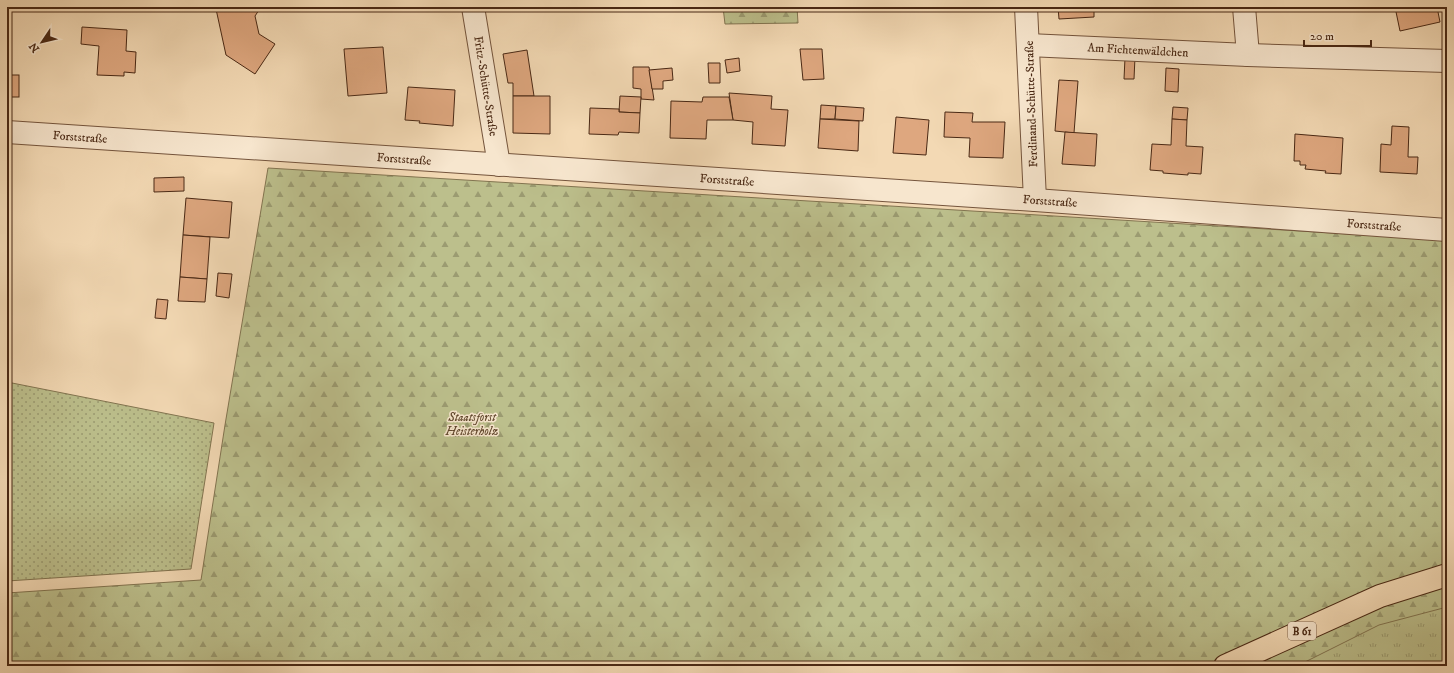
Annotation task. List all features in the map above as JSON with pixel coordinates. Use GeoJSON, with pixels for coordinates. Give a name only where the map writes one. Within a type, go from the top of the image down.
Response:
{"type":"FeatureCollection","features":[{"type":"Feature","properties":{"kind":"main road","name":"B 61"},"geometry":{"type":"LineString","coordinates":[[1225,666],[1380,596],[1447,575]]}},
{"type":"Feature","properties":{"kind":"street","name":"Fritz-Schütte-Straße"},"geometry":{"type":"LineString","coordinates":[[473,7],[499,165]]}},
{"type":"Feature","properties":{"kind":"street","name":"Ferdinand-Schütte-Straße"},"geometry":{"type":"LineString","coordinates":[[1026,7],[1035,200]]}},
{"type":"Feature","properties":{"kind":"street"},"geometry":{"type":"LineString","coordinates":[[1244,7],[1248,55]]}},
{"type":"Feature","properties":{"kind":"street","name":"Am Fichtenwäldchen"},"geometry":{"type":"LineString","coordinates":[[1028,45],[1248,55],[1447,61]]}},
{"type":"Feature","properties":{"kind":"street","name":"Forststraße"},"geometry":{"type":"LineString","coordinates":[[7,132],[1035,200],[1447,230]]}},
{"type":"Feature","properties":{"kind":"green space"},"geometry":{"type":"Polygon","coordinates":[[[723,7],[797,7],[798,23],[725,24],[723,7]]]}},
{"type":"Feature","properties":{"kind":"green space","name":"Staatsforst Heisterholz"},"geometry":{"type":"Polygon","coordinates":[[[268,168],[1447,240],[1447,666],[7,666],[7,593],[201,580],[268,168]]]}},
{"type":"Feature","properties":{"kind":"green space"},"geometry":{"type":"Polygon","coordinates":[[[7,382],[214,423],[191,569],[7,581],[7,382]]]}},
{"type":"Feature","properties":{"kind":"green space"},"geometry":{"type":"Polygon","coordinates":[[[1447,607],[1447,666],[1297,666],[1379,625],[1447,607]]]}},
{"type":"Feature","properties":{"kind":"building"},"geometry":{"type":"Polygon","coordinates":[[[217,7],[261,7],[255,16],[259,34],[275,44],[255,74],[226,55],[216,9],[217,7]]]}},
{"type":"Feature","properties":{"kind":"building"},"geometry":{"type":"Polygon","coordinates":[[[923,7],[935,7],[935,9],[923,10],[923,7]]]}},
{"type":"Feature","properties":{"kind":"building"},"geometry":{"type":"Polygon","coordinates":[[[1058,7],[1094,7],[1094,17],[1059,19],[1058,7]]]}},
{"type":"Feature","properties":{"kind":"building"},"geometry":{"type":"Polygon","coordinates":[[[1395,7],[1437,7],[1440,22],[1400,31],[1395,7]]]}},
{"type":"Feature","properties":{"kind":"building"},"geometry":{"type":"Polygon","coordinates":[[[82,27],[127,30],[126,51],[136,52],[135,73],[124,72],[124,76],[97,75],[99,46],[81,44],[82,27]]]}},
{"type":"Feature","properties":{"kind":"building"},"geometry":{"type":"Polygon","coordinates":[[[383,47],[387,93],[348,96],[344,49],[383,47]]]}},
{"type":"Feature","properties":{"kind":"building"},"geometry":{"type":"Polygon","coordinates":[[[800,49],[822,49],[824,79],[803,80],[800,49]]]}},
{"type":"Feature","properties":{"kind":"building"},"geometry":{"type":"Polygon","coordinates":[[[527,50],[534,96],[513,96],[513,83],[508,83],[503,54],[527,50]]]}},
{"type":"Feature","properties":{"kind":"building"},"geometry":{"type":"Polygon","coordinates":[[[1135,57],[1134,79],[1124,79],[1125,58],[1135,57]]]}},
{"type":"Feature","properties":{"kind":"building"},"geometry":{"type":"Polygon","coordinates":[[[739,58],[740,71],[727,73],[725,60],[739,58]]]}},
{"type":"Feature","properties":{"kind":"building"},"geometry":{"type":"Polygon","coordinates":[[[708,63],[720,63],[720,83],[709,83],[708,63]]]}},
{"type":"Feature","properties":{"kind":"building"},"geometry":{"type":"Polygon","coordinates":[[[633,67],[649,67],[654,100],[641,99],[641,89],[633,88],[633,67]]]}},
{"type":"Feature","properties":{"kind":"building"},"geometry":{"type":"Polygon","coordinates":[[[672,68],[673,80],[663,81],[663,89],[652,89],[649,70],[672,68]]]}},
{"type":"Feature","properties":{"kind":"building"},"geometry":{"type":"Polygon","coordinates":[[[1166,68],[1179,69],[1178,92],[1165,91],[1166,68]]]}},
{"type":"Feature","properties":{"kind":"building"},"geometry":{"type":"Polygon","coordinates":[[[7,75],[19,75],[19,97],[7,97],[7,75]]]}},
{"type":"Feature","properties":{"kind":"building"},"geometry":{"type":"Polygon","coordinates":[[[1059,80],[1078,81],[1074,133],[1055,131],[1059,80]]]}},
{"type":"Feature","properties":{"kind":"building"},"geometry":{"type":"Polygon","coordinates":[[[408,87],[455,90],[453,126],[419,123],[420,121],[405,120],[408,87]]]}},
{"type":"Feature","properties":{"kind":"building"},"geometry":{"type":"Polygon","coordinates":[[[729,93],[772,96],[771,109],[788,110],[785,146],[752,144],[753,122],[733,120],[729,93]]]}},
{"type":"Feature","properties":{"kind":"building"},"geometry":{"type":"Polygon","coordinates":[[[513,96],[550,96],[550,134],[513,133],[513,96]]]}},
{"type":"Feature","properties":{"kind":"building"},"geometry":{"type":"Polygon","coordinates":[[[620,96],[641,97],[640,113],[619,112],[620,96]]]}},
{"type":"Feature","properties":{"kind":"building"},"geometry":{"type":"Polygon","coordinates":[[[703,97],[729,97],[733,120],[707,120],[706,139],[670,138],[671,101],[702,102],[703,97]]]}},
{"type":"Feature","properties":{"kind":"building"},"geometry":{"type":"Polygon","coordinates":[[[821,105],[836,106],[835,119],[820,119],[821,105]]]}},
{"type":"Feature","properties":{"kind":"building"},"geometry":{"type":"Polygon","coordinates":[[[836,106],[864,108],[863,121],[835,119],[836,106]]]}},
{"type":"Feature","properties":{"kind":"building"},"geometry":{"type":"Polygon","coordinates":[[[1173,107],[1188,108],[1187,120],[1172,119],[1173,107]]]}},
{"type":"Feature","properties":{"kind":"building"},"geometry":{"type":"Polygon","coordinates":[[[590,108],[619,109],[619,112],[640,113],[639,133],[619,132],[618,135],[589,134],[590,108]]]}},
{"type":"Feature","properties":{"kind":"building"},"geometry":{"type":"Polygon","coordinates":[[[945,112],[973,113],[972,122],[1005,122],[1003,158],[969,157],[970,138],[944,137],[945,112]]]}},
{"type":"Feature","properties":{"kind":"building"},"geometry":{"type":"Polygon","coordinates":[[[896,117],[929,120],[926,155],[893,153],[896,117]]]}},
{"type":"Feature","properties":{"kind":"building"},"geometry":{"type":"Polygon","coordinates":[[[820,119],[859,121],[858,151],[818,148],[820,119]]]}},
{"type":"Feature","properties":{"kind":"building"},"geometry":{"type":"Polygon","coordinates":[[[1172,119],[1187,120],[1186,146],[1203,147],[1201,174],[1188,173],[1188,175],[1163,173],[1163,171],[1150,170],[1152,144],[1171,145],[1172,119]]]}},
{"type":"Feature","properties":{"kind":"building"},"geometry":{"type":"Polygon","coordinates":[[[1392,126],[1409,127],[1408,157],[1418,157],[1417,174],[1380,172],[1381,144],[1391,145],[1392,126]]]}},
{"type":"Feature","properties":{"kind":"building"},"geometry":{"type":"Polygon","coordinates":[[[1065,132],[1097,134],[1095,166],[1062,164],[1065,132]]]}},
{"type":"Feature","properties":{"kind":"building"},"geometry":{"type":"Polygon","coordinates":[[[1295,134],[1343,138],[1341,174],[1325,173],[1326,171],[1305,169],[1306,165],[1300,165],[1300,161],[1294,161],[1295,134]]]}},
{"type":"Feature","properties":{"kind":"building"},"geometry":{"type":"Polygon","coordinates":[[[184,177],[184,191],[154,192],[154,178],[184,177]]]}},
{"type":"Feature","properties":{"kind":"building"},"geometry":{"type":"Polygon","coordinates":[[[186,198],[232,202],[229,238],[183,235],[186,198]]]}},
{"type":"Feature","properties":{"kind":"building"},"geometry":{"type":"Polygon","coordinates":[[[183,235],[210,237],[207,279],[180,277],[183,235]]]}},
{"type":"Feature","properties":{"kind":"building"},"geometry":{"type":"Polygon","coordinates":[[[218,273],[232,274],[229,298],[216,296],[218,273]]]}},
{"type":"Feature","properties":{"kind":"building"},"geometry":{"type":"Polygon","coordinates":[[[180,277],[207,279],[205,302],[178,301],[180,277]]]}},
{"type":"Feature","properties":{"kind":"building"},"geometry":{"type":"Polygon","coordinates":[[[157,299],[168,300],[166,319],[155,318],[157,299]]]}}]}
